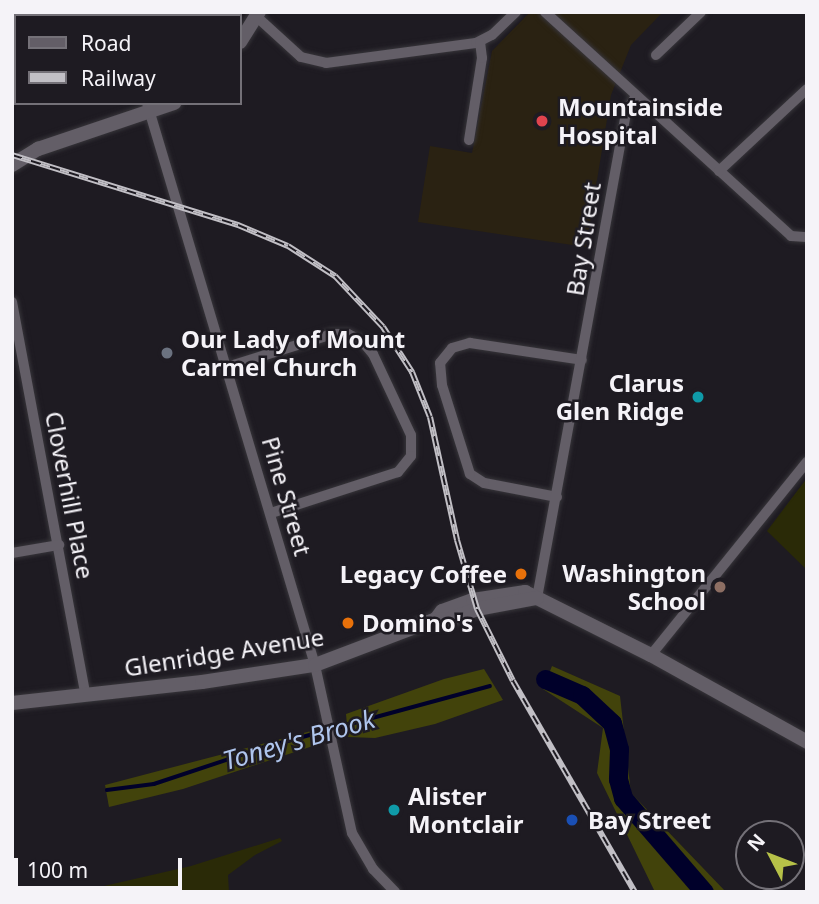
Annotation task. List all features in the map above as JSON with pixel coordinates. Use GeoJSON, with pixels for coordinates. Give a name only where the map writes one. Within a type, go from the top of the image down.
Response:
{"type":"FeatureCollection","features":[{"type":"Feature","properties":{"kind":"street"},"geometry":{"type":"LineString","coordinates":[[242,38],[258,15],[301,57],[318,63],[480,42],[516,12]]}},
{"type":"Feature","properties":{"kind":"street"},"geometry":{"type":"LineString","coordinates":[[545,12],[791,236],[807,237]]}},
{"type":"Feature","properties":{"kind":"street"},"geometry":{"type":"LineString","coordinates":[[656,55],[701,12]]}},
{"type":"Feature","properties":{"kind":"street"},"geometry":{"type":"LineString","coordinates":[[469,140],[482,58],[480,42]]}},
{"type":"Feature","properties":{"kind":"street"},"geometry":{"type":"LineString","coordinates":[[719,171],[807,89]]}},
{"type":"Feature","properties":{"kind":"street","name":"Bay Street"},"geometry":{"type":"LineString","coordinates":[[537,598],[593,306],[599,256],[627,110],[636,96]]}},
{"type":"Feature","properties":{"kind":"street"},"geometry":{"type":"LineString","coordinates":[[12,165],[38,149],[165,105]]}},
{"type":"Feature","properties":{"kind":"street","name":"Pine Street"},"geometry":{"type":"LineString","coordinates":[[148,109],[315,665],[352,833],[373,869],[395,892]]}},
{"type":"Feature","properties":{"kind":"street","name":"Cloverhill Place"},"geometry":{"type":"LineString","coordinates":[[12,302],[86,696]]}},
{"type":"Feature","properties":{"kind":"street"},"geometry":{"type":"LineString","coordinates":[[227,367],[332,334],[348,334],[362,341],[373,354],[400,406],[411,435],[411,456],[398,472],[271,513]]}},
{"type":"Feature","properties":{"kind":"street"},"geometry":{"type":"LineString","coordinates":[[557,496],[485,483],[470,474],[464,463],[439,373],[445,355],[461,344],[477,342],[582,360]]}},
{"type":"Feature","properties":{"kind":"street"},"geometry":{"type":"LineString","coordinates":[[652,654],[807,462]]}},
{"type":"Feature","properties":{"kind":"street"},"geometry":{"type":"LineString","coordinates":[[12,553],[59,545]]}},
{"type":"Feature","properties":{"kind":"street"},"geometry":{"type":"LineString","coordinates":[[537,598],[652,654],[807,742]]}},
{"type":"Feature","properties":{"kind":"street","name":"Glenridge Avenue"},"geometry":{"type":"LineString","coordinates":[[12,703],[86,696],[315,665],[436,619],[447,620],[477,609],[537,598]]}},
{"type":"Feature","properties":{"kind":"shaded area","name":"Mountainside Hospital"},"geometry":{"type":"Polygon","coordinates":[[[530,12],[663,12],[631,45],[611,95],[586,247],[418,222],[430,146],[472,153],[492,51],[530,12]]]}},
{"type":"Feature","properties":{"kind":"shaded area"},"geometry":{"type":"Polygon","coordinates":[[[807,478],[807,570],[767,531],[807,478]]]}},
{"type":"Feature","properties":{"kind":"shaded area"},"geometry":{"type":"Polygon","coordinates":[[[552,666],[620,696],[631,793],[726,892],[655,892],[597,773],[603,728],[543,689],[552,666]]]}},
{"type":"Feature","properties":{"kind":"shaded area"},"geometry":{"type":"Polygon","coordinates":[[[484,669],[503,700],[435,724],[375,738],[348,737],[346,714],[444,679],[484,669]]]}},
{"type":"Feature","properties":{"kind":"shaded area"},"geometry":{"type":"Polygon","coordinates":[[[311,731],[313,746],[183,789],[109,807],[105,785],[311,731]]]}},
{"type":"Feature","properties":{"kind":"shaded area"},"geometry":{"type":"Polygon","coordinates":[[[280,838],[282,841],[255,855],[228,875],[229,892],[78,892],[191,866],[280,838]]]}},
{"type":"Feature","properties":{"kind":"waterway","name":"Toney's Brook"},"geometry":{"type":"LineString","coordinates":[[545,679],[582,695],[612,723],[619,749],[618,779],[623,798],[704,892]]}},
{"type":"Feature","properties":{"kind":"waterway","name":"Toney's Brook"},"geometry":{"type":"LineString","coordinates":[[107,790],[154,784],[262,748],[490,686]]}},
{"type":"Feature","properties":{"kind":"railway"},"geometry":{"type":"LineString","coordinates":[[12,155],[238,225],[288,246],[335,276],[383,327],[412,372],[430,417],[457,540],[477,609],[513,681],[635,892]]}},
{"type":"Feature","properties":{"kind":"place","name":"Mountainside Hospital"},"geometry":{"type":"Point","coordinates":[542,121]}},
{"type":"Feature","properties":{"kind":"place","name":"Our Lady of Mount Carmel Church"},"geometry":{"type":"Point","coordinates":[167,353]}},
{"type":"Feature","properties":{"kind":"place","name":"Clarus Glen Ridge"},"geometry":{"type":"Point","coordinates":[698,397]}},
{"type":"Feature","properties":{"kind":"place","name":"Legacy Coffee"},"geometry":{"type":"Point","coordinates":[521,574]}},
{"type":"Feature","properties":{"kind":"place","name":"Washington School"},"geometry":{"type":"Point","coordinates":[720,587]}},
{"type":"Feature","properties":{"kind":"place","name":"Domino's"},"geometry":{"type":"Point","coordinates":[348,623]}},
{"type":"Feature","properties":{"kind":"place","name":"Alister Montclair"},"geometry":{"type":"Point","coordinates":[394,810]}},
{"type":"Feature","properties":{"kind":"place","name":"Bay Street"},"geometry":{"type":"Point","coordinates":[572,820]}}]}
